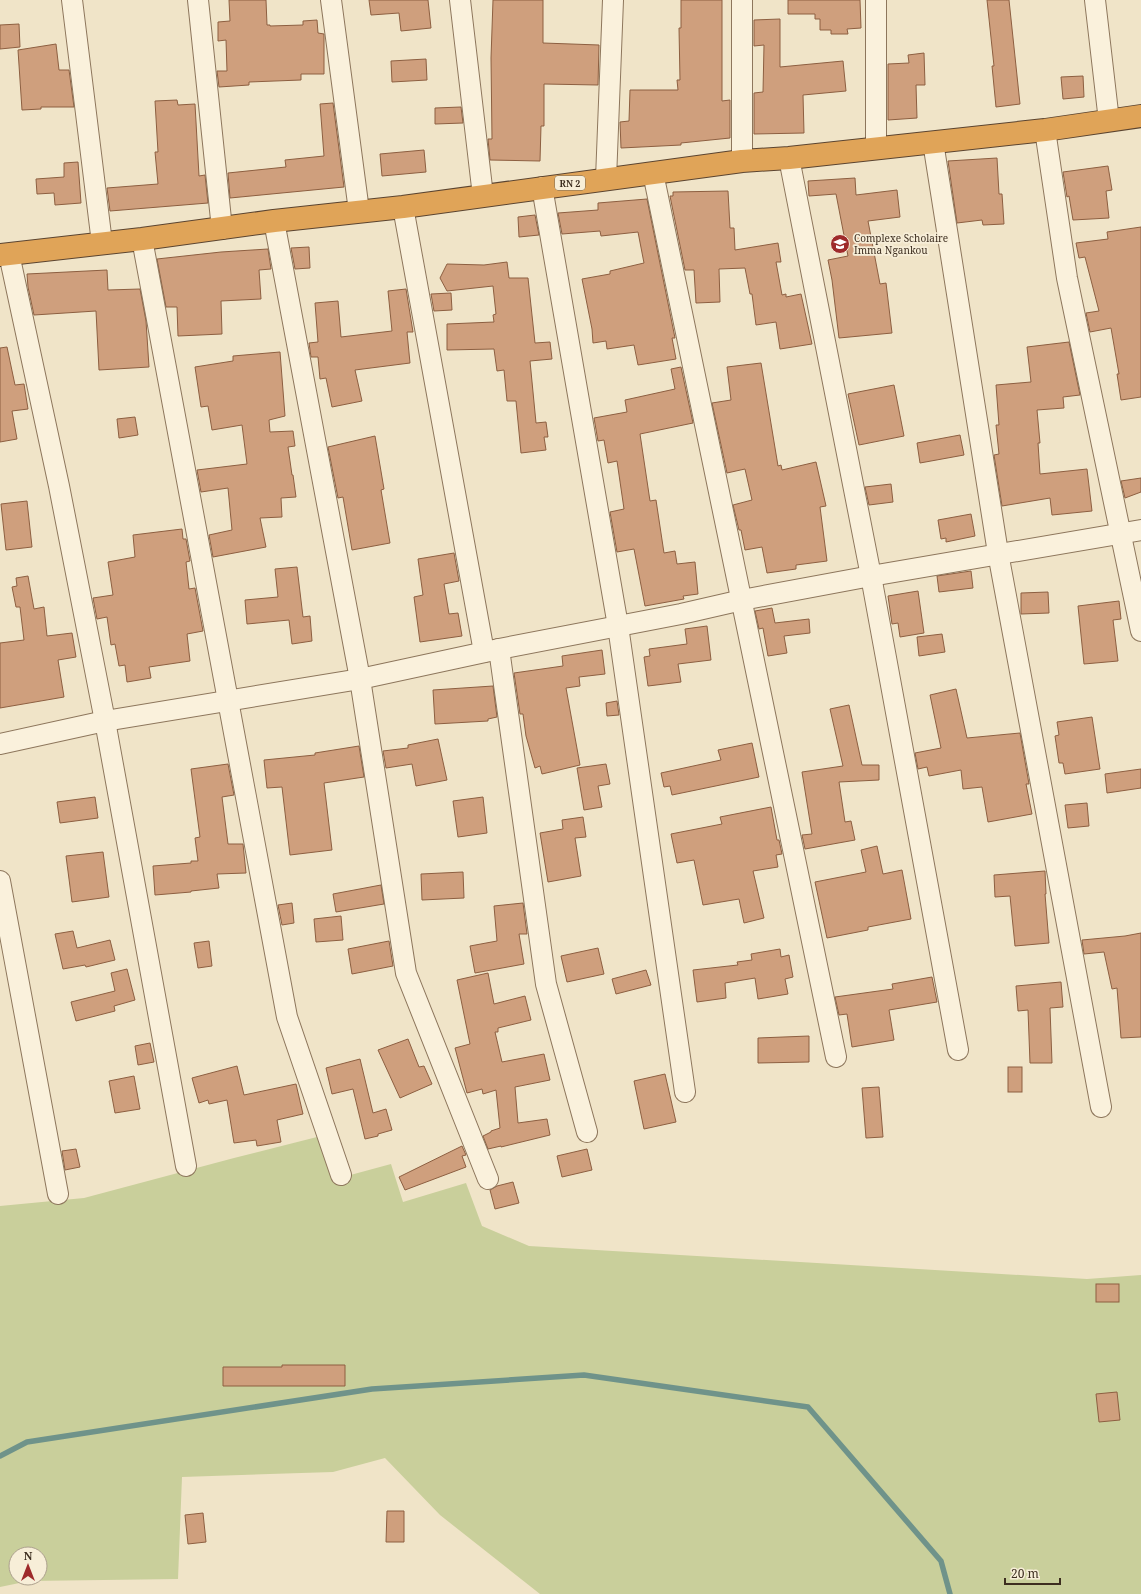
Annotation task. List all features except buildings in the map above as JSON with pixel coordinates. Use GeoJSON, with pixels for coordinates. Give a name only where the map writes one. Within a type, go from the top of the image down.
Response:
{"type":"FeatureCollection","features":[{"type":"Feature","properties":{"kind":"highway","name":"RN 2"},"geometry":{"type":"LineString","coordinates":[[4,254],[142,239],[274,221],[403,207],[606,178],[742,161],[789,158],[1044,130],[1141,116]]}},
{"type":"Feature","properties":{"kind":"street"},"geometry":{"type":"LineString","coordinates":[[72,0],[102,243]]}},
{"type":"Feature","properties":{"kind":"street"},"geometry":{"type":"LineString","coordinates":[[198,0],[222,229]]}},
{"type":"Feature","properties":{"kind":"street"},"geometry":{"type":"LineString","coordinates":[[331,0],[359,211]]}},
{"type":"Feature","properties":{"kind":"street"},"geometry":{"type":"LineString","coordinates":[[460,0],[483,196]]}},
{"type":"Feature","properties":{"kind":"street"},"geometry":{"type":"LineString","coordinates":[[606,178],[613,0]]}},
{"type":"Feature","properties":{"kind":"street"},"geometry":{"type":"LineString","coordinates":[[742,0],[742,161]]}},
{"type":"Feature","properties":{"kind":"street"},"geometry":{"type":"LineString","coordinates":[[876,0],[876,148]]}},
{"type":"Feature","properties":{"kind":"street"},"geometry":{"type":"LineString","coordinates":[[1095,0],[1109,121]]}},
{"type":"Feature","properties":{"kind":"street"},"geometry":{"type":"LineString","coordinates":[[1044,130],[1067,278],[1141,631]]}},
{"type":"Feature","properties":{"kind":"street"},"geometry":{"type":"LineString","coordinates":[[933,142],[998,553],[1101,1107]]}},
{"type":"Feature","properties":{"kind":"street"},"geometry":{"type":"LineString","coordinates":[[789,158],[871,576],[958,1050]]}},
{"type":"Feature","properties":{"kind":"street"},"geometry":{"type":"LineString","coordinates":[[654,173],[836,1057]]}},
{"type":"Feature","properties":{"kind":"street"},"geometry":{"type":"LineString","coordinates":[[542,187],[618,626],[684,1092]]}},
{"type":"Feature","properties":{"kind":"street"},"geometry":{"type":"LineString","coordinates":[[403,207],[491,651],[546,984],[587,1132]]}},
{"type":"Feature","properties":{"kind":"street"},"geometry":{"type":"LineString","coordinates":[[274,221],[360,679],[406,973],[488,1179]]}},
{"type":"Feature","properties":{"kind":"street"},"geometry":{"type":"LineString","coordinates":[[142,239],[287,1017],[341,1174]]}},
{"type":"Feature","properties":{"kind":"street"},"geometry":{"type":"LineString","coordinates":[[4,254],[59,486],[105,721],[186,1166]]}},
{"type":"Feature","properties":{"kind":"street"},"geometry":{"type":"LineString","coordinates":[[0,744],[105,721],[360,679],[491,651],[681,614],[742,600],[998,553],[1141,530]]}},
{"type":"Feature","properties":{"kind":"street"},"geometry":{"type":"LineString","coordinates":[[0,881],[58,1194]]}},
{"type":"Feature","properties":{"kind":"green space"},"geometry":{"type":"Polygon","coordinates":[[[317,1137],[332,1180],[391,1164],[403,1202],[466,1183],[482,1226],[529,1246],[1087,1279],[1141,1275],[1141,1594],[540,1594],[440,1515],[385,1458],[333,1472],[182,1477],[178,1579],[48,1581],[48,1546],[8,1546],[8,1585],[0,1587],[0,1206],[84,1198],[317,1137]]]}},
{"type":"Feature","properties":{"kind":"waterway"},"geometry":{"type":"LineString","coordinates":[[0,1456],[27,1442],[372,1389],[584,1375],[808,1407],[941,1561],[950,1594]]}},
{"type":"Feature","properties":{"kind":"place","name":"Complexe Scholaire Imma Ngankou"},"geometry":{"type":"Point","coordinates":[840,244]}}]}
